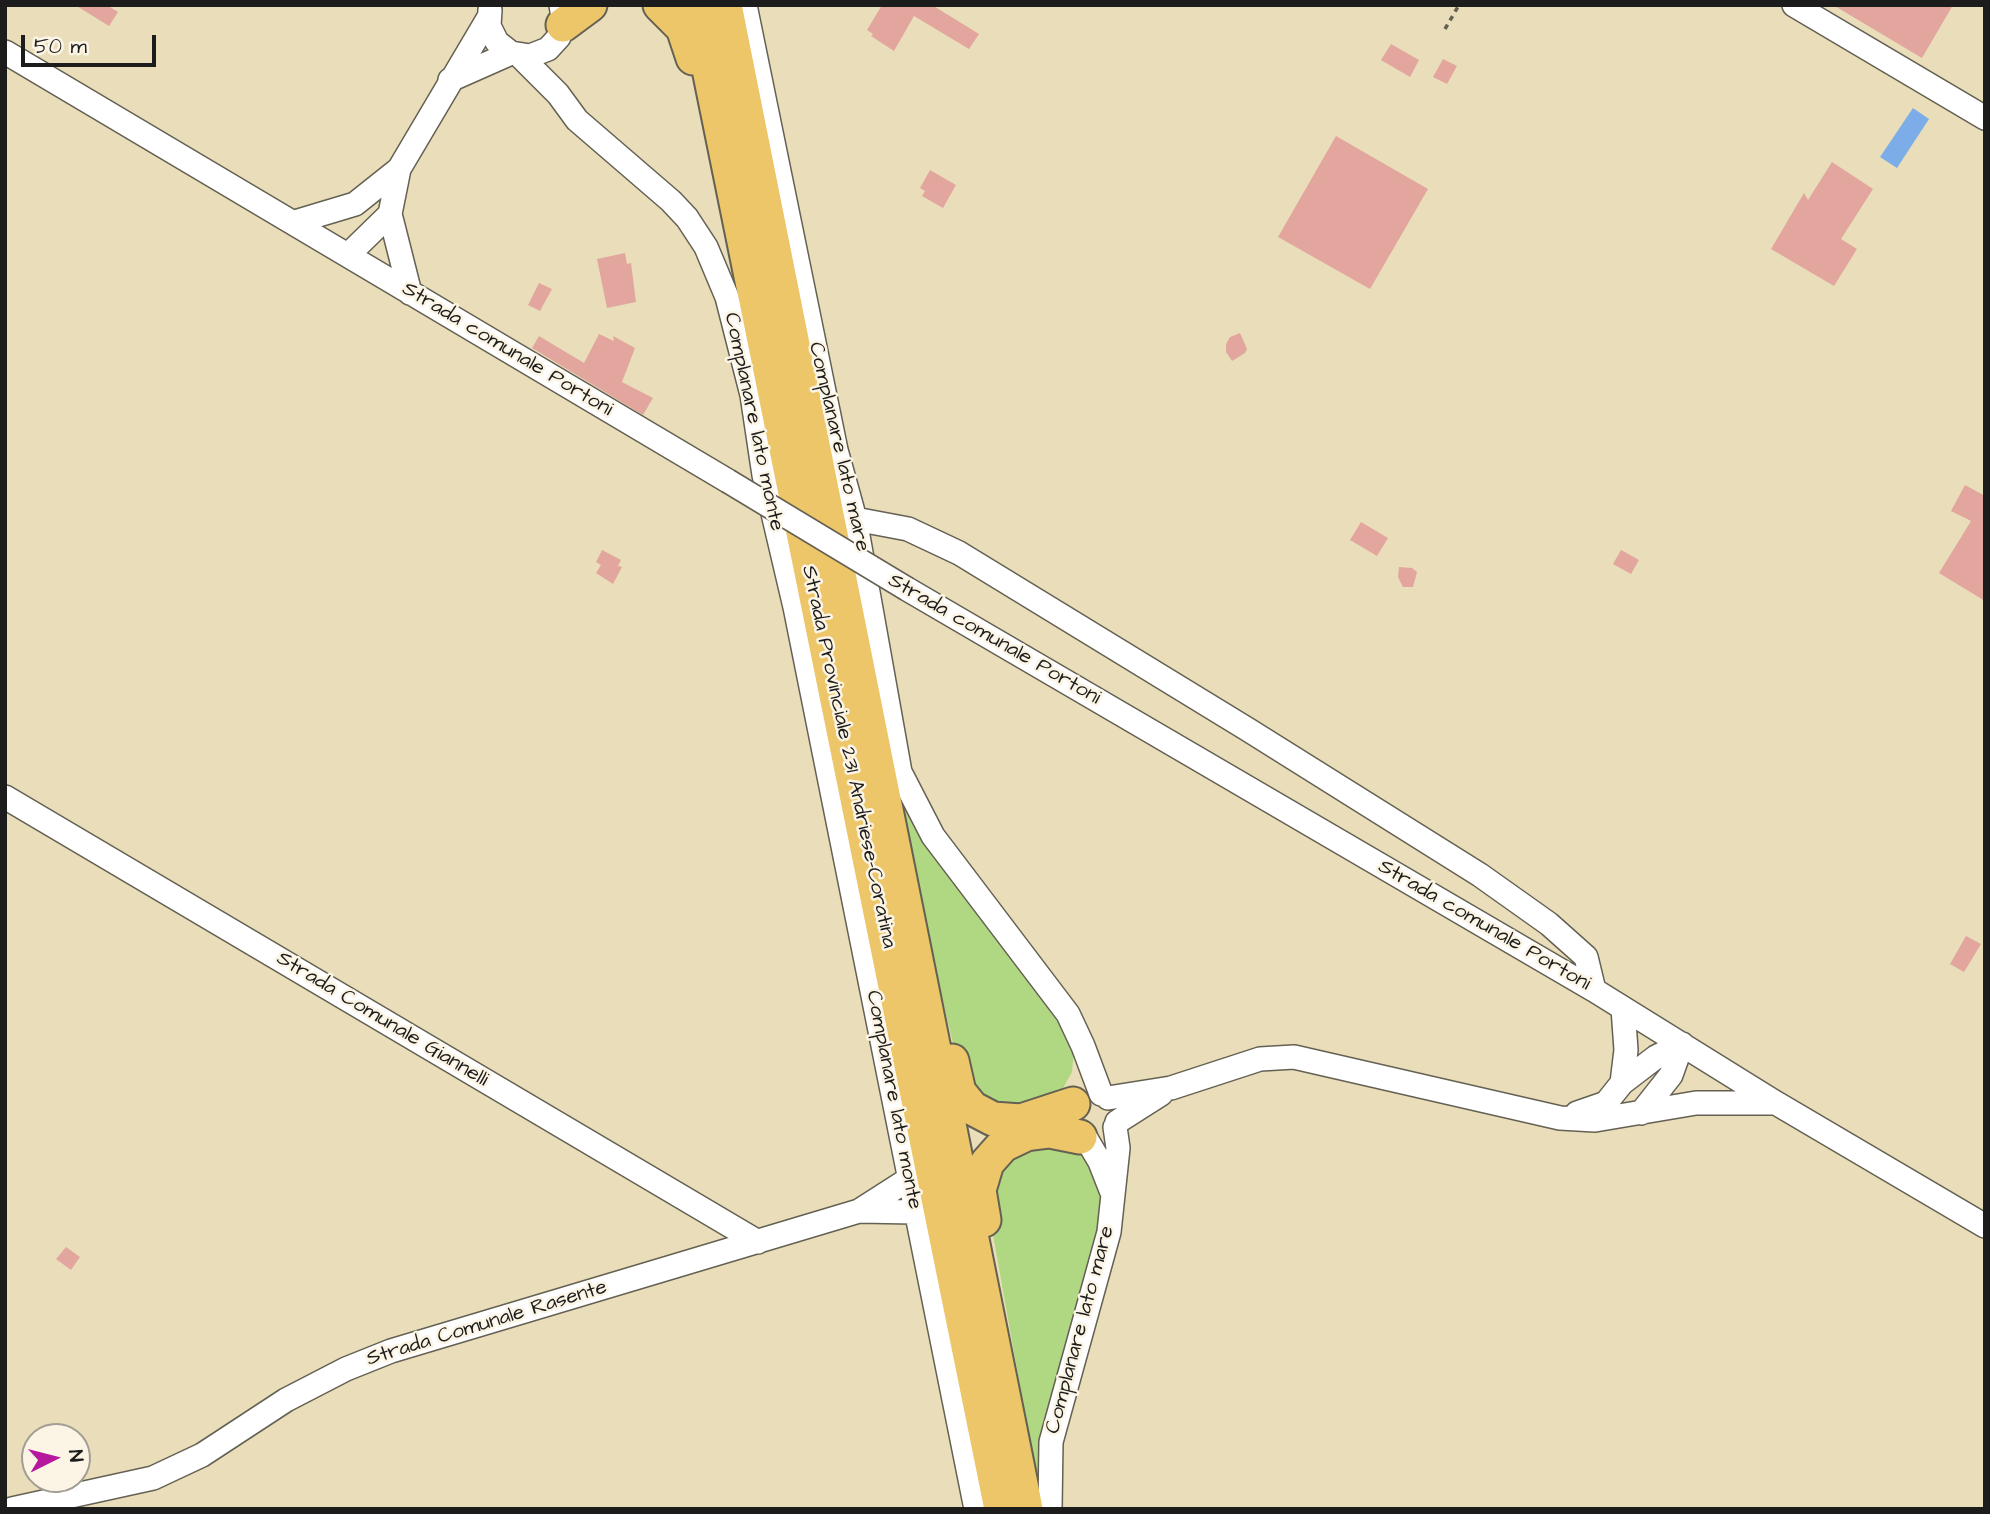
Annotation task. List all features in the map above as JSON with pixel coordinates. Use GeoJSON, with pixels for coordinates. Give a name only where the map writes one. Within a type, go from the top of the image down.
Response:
{"type":"FeatureCollection","features":[{"type":"Feature","properties":{"kind":"highway"},"geometry":{"type":"LineString","coordinates":[[560,24],[590,5]]}},
{"type":"Feature","properties":{"kind":"highway"},"geometry":{"type":"LineString","coordinates":[[660,5],[683,27],[690,44],[711,140],[740,222]]}},
{"type":"Feature","properties":{"kind":"highway","name":"Strada Provinciale 231 Andriese-Coratina"},"geometry":{"type":"LineString","coordinates":[[696,5],[1001,1509]]}},
{"type":"Feature","properties":{"kind":"highway","name":"Strada Provinciale 231 Andriese-Coratina"},"geometry":{"type":"LineString","coordinates":[[725,5],[1026,1509]]}},
{"type":"Feature","properties":{"kind":"highway"},"geometry":{"type":"LineString","coordinates":[[907,920],[930,963],[960,1092],[972,1108],[993,1119],[1021,1121],[1090,1098]]}},
{"type":"Feature","properties":{"kind":"highway"},"geometry":{"type":"LineString","coordinates":[[995,1357],[1002,1313],[979,1190],[988,1163],[1003,1145],[1026,1134],[1049,1131],[1084,1138]]}},
{"type":"Feature","properties":{"kind":"street","name":"Complanare lato mare"},"geometry":{"type":"LineString","coordinates":[[745,5],[836,450],[855,519],[868,582],[896,758],[906,786],[933,836],[1068,1014],[1083,1046],[1090,1098]]}},
{"type":"Feature","properties":{"kind":"street"},"geometry":{"type":"LineString","coordinates":[[1794,5],[1985,118]]}},
{"type":"Feature","properties":{"kind":"street"},"geometry":{"type":"LineString","coordinates":[[410,293],[390,214],[399,169],[490,11]]}},
{"type":"Feature","properties":{"kind":"street","name":"Complanare lato monte"},"geometry":{"type":"LineString","coordinates":[[490,11],[492,35],[503,49],[515,55],[558,94],[577,120],[687,218],[706,247],[723,284],[752,395],[764,475],[794,607],[976,1509]]}},
{"type":"Feature","properties":{"kind":"street"},"geometry":{"type":"LineString","coordinates":[[450,80],[515,55],[540,54],[560,24]]}},
{"type":"Feature","properties":{"kind":"street"},"geometry":{"type":"LineString","coordinates":[[558,94],[560,24]]}},
{"type":"Feature","properties":{"kind":"street","name":"Strada comunale Portoni"},"geometry":{"type":"LineString","coordinates":[[5,52],[295,222],[907,589],[1594,990],[1985,1226]]}},
{"type":"Feature","properties":{"kind":"street"},"geometry":{"type":"LineString","coordinates":[[295,222],[355,205],[399,169]]}},
{"type":"Feature","properties":{"kind":"street"},"geometry":{"type":"LineString","coordinates":[[348,255],[355,205]]}},
{"type":"Feature","properties":{"kind":"street"},"geometry":{"type":"LineString","coordinates":[[348,255],[390,214]]}},
{"type":"Feature","properties":{"kind":"street"},"geometry":{"type":"LineString","coordinates":[[855,519],[908,529],[959,553],[1469,868],[1549,924],[1586,957],[1594,990]]}},
{"type":"Feature","properties":{"kind":"street","name":"Strada Comunale Giannelli"},"geometry":{"type":"LineString","coordinates":[[5,797],[758,1242]]}},
{"type":"Feature","properties":{"kind":"street"},"geometry":{"type":"LineString","coordinates":[[1622,1083],[1626,1049],[1623,1008]]}},
{"type":"Feature","properties":{"kind":"street"},"geometry":{"type":"LineString","coordinates":[[1560,1118],[1605,1103],[1622,1083],[1656,1057],[1682,1044]]}},
{"type":"Feature","properties":{"kind":"street"},"geometry":{"type":"LineString","coordinates":[[1641,1113],[1671,1075],[1682,1044]]}},
{"type":"Feature","properties":{"kind":"street"},"geometry":{"type":"LineString","coordinates":[[1171,1088],[1116,1125],[1107,1137],[1084,1138],[1071,1125],[1069,1118],[1090,1098],[1171,1088],[1260,1059],[1294,1057],[1560,1118],[1595,1121],[1696,1102],[1776,1102]]}},
{"type":"Feature","properties":{"kind":"street"},"geometry":{"type":"LineString","coordinates":[[1090,1098],[1116,1109],[1116,1125]]}},
{"type":"Feature","properties":{"kind":"street","name":"Complanare lato mare"},"geometry":{"type":"LineString","coordinates":[[1050,1509],[1051,1442],[1109,1232],[1118,1148],[1116,1125]]}},
{"type":"Feature","properties":{"kind":"street","name":"Complanare lato mare"},"geometry":{"type":"LineString","coordinates":[[1084,1138],[1100,1162],[1112,1194]]}},
{"type":"Feature","properties":{"kind":"street"},"geometry":{"type":"LineString","coordinates":[[859,1211],[909,1179]]}},
{"type":"Feature","properties":{"kind":"street"},"geometry":{"type":"LineString","coordinates":[[859,1211],[915,1212]]}},
{"type":"Feature","properties":{"kind":"street","name":"Strada Comunale Rasente"},"geometry":{"type":"LineString","coordinates":[[12,1509],[153,1478],[202,1455],[286,1400],[346,1369],[391,1351],[859,1211]]}},
{"type":"Feature","properties":{"kind":"path"},"geometry":{"type":"LineString","coordinates":[[1445,29],[1459,5]]}},
{"type":"Feature","properties":{"kind":"green space"},"geometry":{"type":"Polygon","coordinates":[[[890,776],[927,843],[1062,1017],[1074,1051],[1072,1072],[1061,1092],[1043,1106],[992,1110],[959,1069],[890,776]]]}},
{"type":"Feature","properties":{"kind":"green space"},"geometry":{"type":"Polygon","coordinates":[[[1052,1143],[1080,1150],[1095,1169],[1105,1198],[1087,1275],[1045,1424],[1039,1465],[1041,1504],[989,1212],[1004,1161],[1025,1148],[1052,1143]]]}},
{"type":"Feature","properties":{"kind":"water"},"geometry":{"type":"Polygon","coordinates":[[[1913,108],[1929,119],[1897,168],[1880,157],[1913,108]]]}},
{"type":"Feature","properties":{"kind":"building"},"geometry":{"type":"Polygon","coordinates":[[[75,5],[107,5],[118,12],[109,26],[75,5]]]}},
{"type":"Feature","properties":{"kind":"building"},"geometry":{"type":"Polygon","coordinates":[[[882,5],[932,5],[979,34],[969,49],[914,16],[894,51],[871,36],[873,34],[867,30],[882,5]]]}},
{"type":"Feature","properties":{"kind":"building"},"geometry":{"type":"Polygon","coordinates":[[[1833,5],[1953,5],[1922,58],[1833,5]]]}},
{"type":"Feature","properties":{"kind":"building"},"geometry":{"type":"Polygon","coordinates":[[[1391,44],[1419,60],[1410,77],[1381,60],[1391,44]]]}},
{"type":"Feature","properties":{"kind":"building"},"geometry":{"type":"Polygon","coordinates":[[[1443,59],[1457,66],[1447,84],[1433,77],[1443,59]]]}},
{"type":"Feature","properties":{"kind":"building"},"geometry":{"type":"Polygon","coordinates":[[[1336,136],[1428,189],[1370,289],[1278,237],[1336,136]]]}},
{"type":"Feature","properties":{"kind":"building"},"geometry":{"type":"Polygon","coordinates":[[[1832,162],[1873,189],[1841,239],[1857,249],[1834,286],[1771,249],[1804,193],[1808,200],[1832,162]]]}},
{"type":"Feature","properties":{"kind":"building"},"geometry":{"type":"Polygon","coordinates":[[[930,170],[956,185],[943,208],[922,196],[925,191],[920,188],[930,170]]]}},
{"type":"Feature","properties":{"kind":"building"},"geometry":{"type":"Polygon","coordinates":[[[625,253],[627,264],[631,263],[636,302],[607,308],[597,259],[625,253]]]}},
{"type":"Feature","properties":{"kind":"building"},"geometry":{"type":"Polygon","coordinates":[[[539,283],[552,289],[540,311],[528,305],[539,283]]]}},
{"type":"Feature","properties":{"kind":"building"},"geometry":{"type":"Polygon","coordinates":[[[1240,333],[1247,349],[1232,361],[1226,352],[1226,344],[1230,337],[1240,333]]]}},
{"type":"Feature","properties":{"kind":"building"},"geometry":{"type":"Polygon","coordinates":[[[599,334],[614,341],[613,336],[635,348],[622,382],[653,398],[643,415],[532,348],[539,336],[584,363],[599,334]]]}},
{"type":"Feature","properties":{"kind":"building"},"geometry":{"type":"Polygon","coordinates":[[[1965,485],[1985,496],[1985,601],[1939,573],[1971,521],[1951,511],[1965,485]]]}},
{"type":"Feature","properties":{"kind":"building"},"geometry":{"type":"Polygon","coordinates":[[[1361,522],[1388,538],[1377,556],[1350,540],[1361,522]]]}},
{"type":"Feature","properties":{"kind":"building"},"geometry":{"type":"Polygon","coordinates":[[[602,550],[621,560],[618,566],[622,567],[613,584],[596,573],[601,565],[596,562],[602,550]]]}},
{"type":"Feature","properties":{"kind":"building"},"geometry":{"type":"Polygon","coordinates":[[[1621,550],[1639,560],[1631,574],[1613,564],[1621,550]]]}},
{"type":"Feature","properties":{"kind":"building"},"geometry":{"type":"Polygon","coordinates":[[[1399,567],[1412,568],[1417,572],[1413,587],[1403,587],[1398,577],[1399,567]]]}},
{"type":"Feature","properties":{"kind":"building"},"geometry":{"type":"Polygon","coordinates":[[[1966,936],[1981,944],[1964,972],[1950,964],[1966,936]]]}},
{"type":"Feature","properties":{"kind":"building"},"geometry":{"type":"Polygon","coordinates":[[[66,1247],[80,1257],[71,1270],[56,1259],[66,1247]]]}}]}
